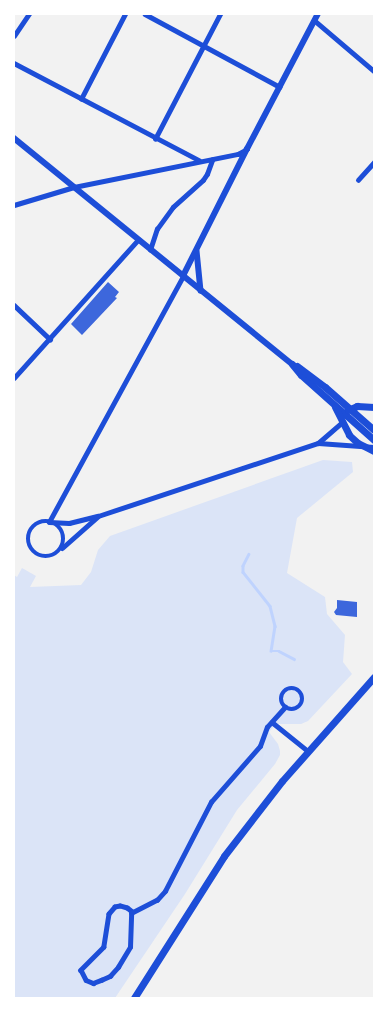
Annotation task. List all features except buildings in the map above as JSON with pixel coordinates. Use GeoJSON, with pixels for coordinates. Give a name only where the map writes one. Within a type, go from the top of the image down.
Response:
{"type":"FeatureCollection","features":[{"type":"Feature","properties":{"kind":"highway"},"geometry":{"type":"LineString","coordinates":[[292,364],[374,440]]}},
{"type":"Feature","properties":{"kind":"highway"},"geometry":{"type":"LineString","coordinates":[[292,364],[304,371],[351,408],[374,430]]}},
{"type":"Feature","properties":{"kind":"highway"},"geometry":{"type":"LineString","coordinates":[[334,404],[341,423],[353,439],[374,451]]}},
{"type":"Feature","properties":{"kind":"highway"},"geometry":{"type":"LineString","coordinates":[[341,423],[344,414],[351,408],[374,407]]}},
{"type":"Feature","properties":{"kind":"highway"},"geometry":{"type":"LineString","coordinates":[[134,998],[224,856],[308,751],[374,677]]}},
{"type":"Feature","properties":{"kind":"main road"},"geometry":{"type":"LineString","coordinates":[[183,276],[318,14]]}},
{"type":"Feature","properties":{"kind":"main road"},"geometry":{"type":"LineString","coordinates":[[14,138],[292,364]]}},
{"type":"Feature","properties":{"kind":"main road"},"geometry":{"type":"LineString","coordinates":[[198,247],[197,256],[202,291]]}},
{"type":"Feature","properties":{"kind":"street"},"geometry":{"type":"LineString","coordinates":[[14,36],[29,14]]}},
{"type":"Feature","properties":{"kind":"street"},"geometry":{"type":"LineString","coordinates":[[81,99],[125,14]]}},
{"type":"Feature","properties":{"kind":"street"},"geometry":{"type":"LineString","coordinates":[[145,14],[280,87]]}},
{"type":"Feature","properties":{"kind":"street"},"geometry":{"type":"LineString","coordinates":[[154,139],[220,14]]}},
{"type":"Feature","properties":{"kind":"street"},"geometry":{"type":"LineString","coordinates":[[314,20],[374,71]]}},
{"type":"Feature","properties":{"kind":"street"},"geometry":{"type":"LineString","coordinates":[[14,62],[154,139],[200,161]]}},
{"type":"Feature","properties":{"kind":"street"},"geometry":{"type":"LineString","coordinates":[[14,205],[74,187],[212,160],[238,154],[247,149]]}},
{"type":"Feature","properties":{"kind":"street"},"geometry":{"type":"LineString","coordinates":[[150,250],[157,229],[173,208],[207,174],[212,160]]}},
{"type":"Feature","properties":{"kind":"street"},"geometry":{"type":"LineString","coordinates":[[358,180],[374,162]]}},
{"type":"Feature","properties":{"kind":"street"},"geometry":{"type":"LineString","coordinates":[[14,378],[138,240]]}},
{"type":"Feature","properties":{"kind":"street"},"geometry":{"type":"LineString","coordinates":[[49,522],[183,276]]}},
{"type":"Feature","properties":{"kind":"street"},"geometry":{"type":"LineString","coordinates":[[14,305],[50,339]]}},
{"type":"Feature","properties":{"kind":"street"},"geometry":{"type":"LineString","coordinates":[[318,443],[341,423]]}},
{"type":"Feature","properties":{"kind":"street"},"geometry":{"type":"LineString","coordinates":[[98,516],[49,557],[38,556],[30,548],[28,538],[32,528],[40,522],[69,523],[98,516],[318,443],[374,447]]}},
{"type":"Feature","properties":{"kind":"street"},"geometry":{"type":"LineString","coordinates":[[49,522],[60,529],[63,535],[62,548]]}},
{"type":"Feature","properties":{"kind":"street"},"geometry":{"type":"LineString","coordinates":[[294,687],[300,690],[304,699],[302,705],[296,710],[285,708],[281,700],[284,691],[294,687]]}},
{"type":"Feature","properties":{"kind":"street"},"geometry":{"type":"LineString","coordinates":[[132,912],[157,900],[165,891],[203,814],[211,802],[260,746],[272,722],[285,708]]}},
{"type":"Feature","properties":{"kind":"street"},"geometry":{"type":"LineString","coordinates":[[272,722],[308,751]]}},
{"type":"Feature","properties":{"kind":"street"},"geometry":{"type":"LineString","coordinates":[[120,906],[132,912],[130,947],[118,967],[110,976],[101,980],[93,983],[86,980],[81,970],[104,947],[110,914],[115,907],[120,906]]}},
{"type":"Feature","properties":{"kind":"shaded area"},"geometry":{"type":"Polygon","coordinates":[[[323,460],[352,462],[353,472],[297,518],[287,573],[325,597],[327,614],[345,635],[343,662],[352,674],[308,721],[301,724],[276,724],[269,732],[278,744],[280,751],[275,764],[237,810],[185,894],[115,998],[14,998],[14,575],[17,577],[22,568],[36,576],[30,587],[81,585],[91,572],[98,550],[110,536],[323,460]]]}},
{"type":"Feature","properties":{"kind":"waterway"},"geometry":{"type":"LineString","coordinates":[[249,554],[243,566],[243,572],[270,606],[275,626],[271,651],[279,651],[294,659]]}}]}
